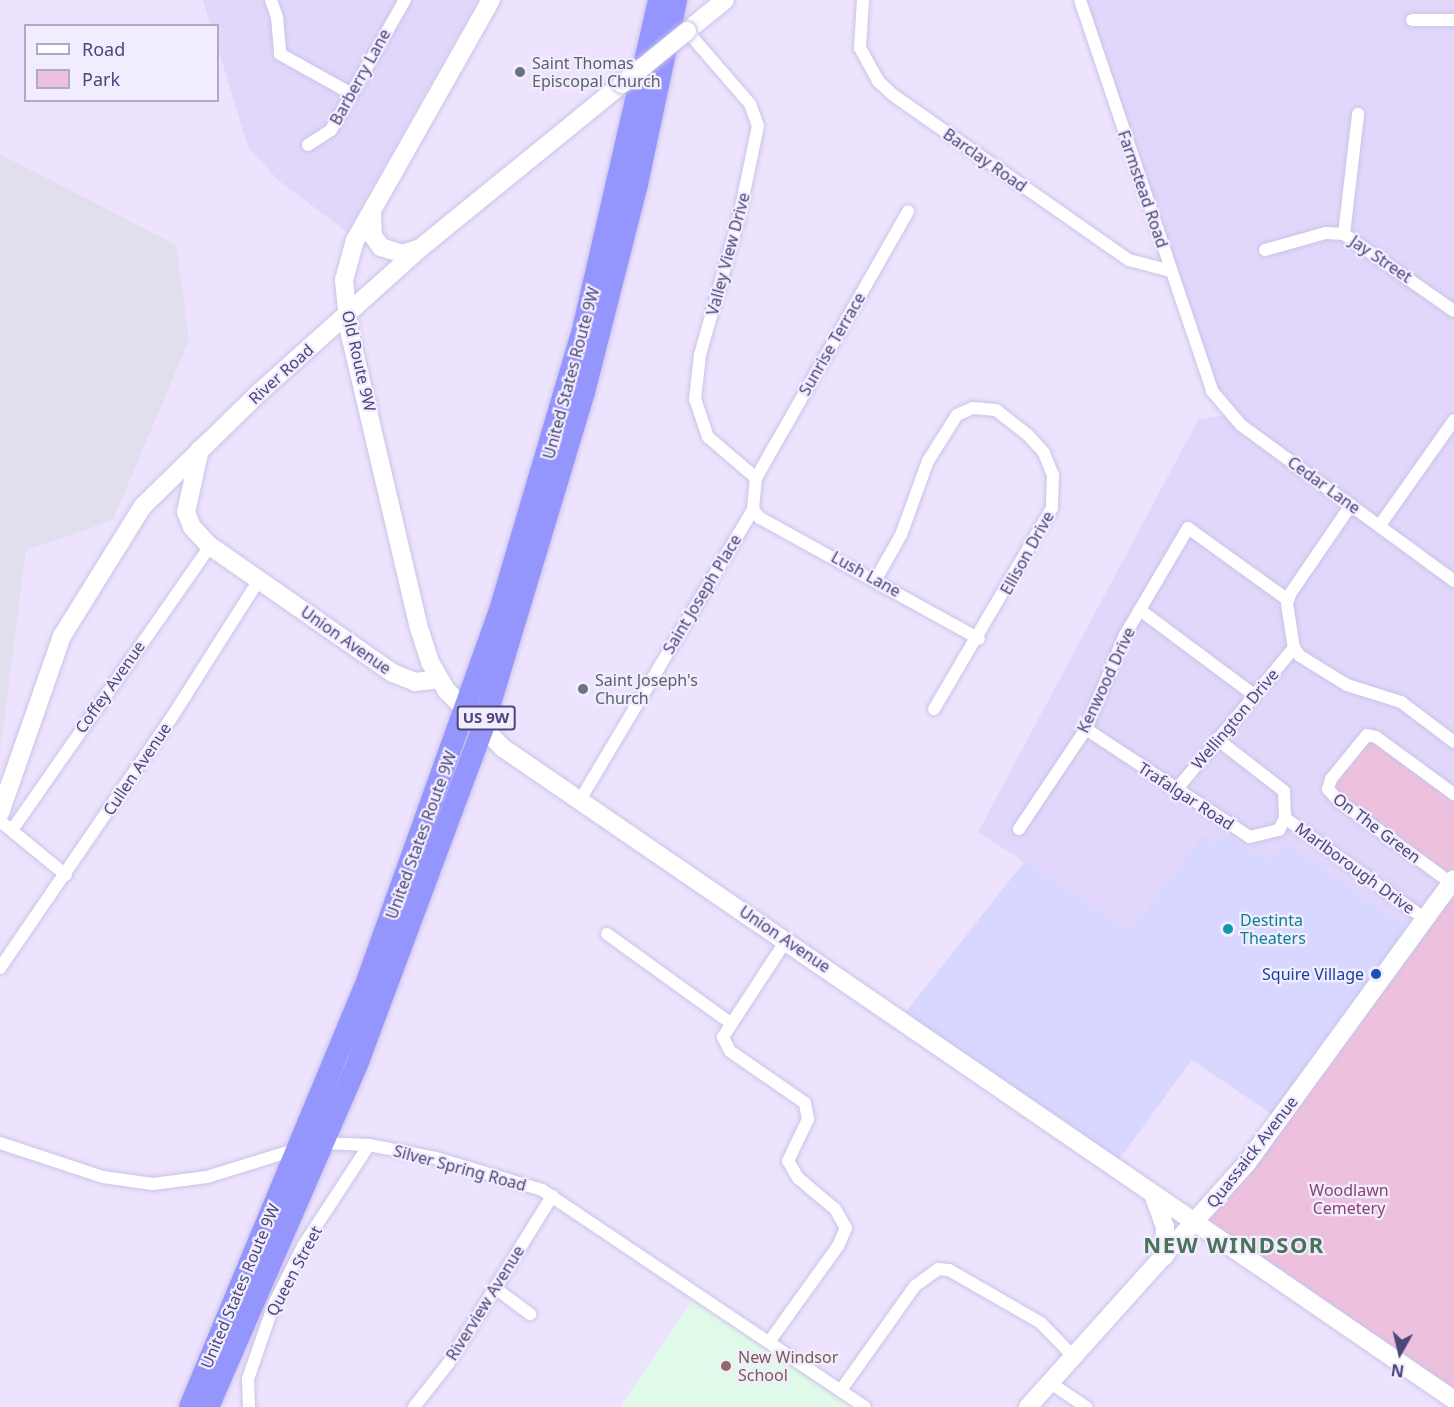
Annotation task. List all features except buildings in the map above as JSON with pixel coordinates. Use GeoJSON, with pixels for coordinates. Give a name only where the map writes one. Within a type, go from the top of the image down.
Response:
{"type":"FeatureCollection","features":[{"type":"Feature","properties":{"kind":"highway","name":"United States Route 9W"},"geometry":{"type":"LineString","coordinates":[[189,1407],[368,980],[465,713],[534,507],[594,321],[659,0]]}},
{"type":"Feature","properties":{"kind":"highway","name":"United States Route 9W"},"geometry":{"type":"LineString","coordinates":[[208,1407],[324,1142],[384,995],[482,730],[549,516],[594,321],[676,0]]}},
{"type":"Feature","properties":{"kind":"street"},"geometry":{"type":"LineString","coordinates":[[271,0],[277,17],[280,54],[350,93]]}},
{"type":"Feature","properties":{"kind":"street","name":"Barberry Lane"},"geometry":{"type":"LineString","coordinates":[[308,145],[331,130],[405,0]]}},
{"type":"Feature","properties":{"kind":"street","name":"Old Route 9W"},"geometry":{"type":"LineString","coordinates":[[439,679],[416,616],[346,316],[347,260],[491,0]]}},
{"type":"Feature","properties":{"kind":"street","name":"River Road"},"geometry":{"type":"LineString","coordinates":[[0,813],[46,675],[72,616],[136,514],[200,449],[419,249],[725,0]]}},
{"type":"Feature","properties":{"kind":"street","name":"Barclay Road"},"geometry":{"type":"LineString","coordinates":[[863,0],[860,48],[878,81],[1130,260],[1171,272]]}},
{"type":"Feature","properties":{"kind":"street","name":"Farmstead Road"},"geometry":{"type":"LineString","coordinates":[[1080,0],[1207,378]]}},
{"type":"Feature","properties":{"kind":"street"},"geometry":{"type":"LineString","coordinates":[[1413,20],[1454,20]]}},
{"type":"Feature","properties":{"kind":"street","name":"Valley View Drive"},"geometry":{"type":"LineString","coordinates":[[687,31],[750,104],[758,126],[740,217],[700,356],[695,399],[708,437],[756,478]]}},
{"type":"Feature","properties":{"kind":"street"},"geometry":{"type":"LineString","coordinates":[[1344,234],[1358,114]]}},
{"type":"Feature","properties":{"kind":"street","name":"Sunrise Terrace"},"geometry":{"type":"LineString","coordinates":[[756,478],[908,211]]}},
{"type":"Feature","properties":{"kind":"street"},"geometry":{"type":"LineString","coordinates":[[372,212],[373,236],[381,247],[402,254],[419,249]]}},
{"type":"Feature","properties":{"kind":"street","name":"Jay Street"},"geometry":{"type":"LineString","coordinates":[[1265,250],[1326,233],[1344,234],[1454,311]]}},
{"type":"Feature","properties":{"kind":"street","name":"Cedar Lane"},"geometry":{"type":"LineString","coordinates":[[1207,378],[1223,407],[1240,425],[1454,580]]}},
{"type":"Feature","properties":{"kind":"street","name":"Ellison Drive"},"geometry":{"type":"LineString","coordinates":[[876,579],[901,535],[928,461],[952,422],[963,411],[973,408],[996,410],[1028,435],[1044,453],[1055,497],[1044,527],[979,639],[934,709]]}},
{"type":"Feature","properties":{"kind":"street"},"geometry":{"type":"LineString","coordinates":[[1380,525],[1454,420]]}},
{"type":"Feature","properties":{"kind":"street","name":"Union Avenue"},"geometry":{"type":"LineString","coordinates":[[200,449],[186,513],[192,527],[210,546],[393,673],[416,682],[439,679],[465,713],[482,730],[580,800],[787,939],[1454,1401]]}},
{"type":"Feature","properties":{"kind":"street","name":"Saint Joseph Place"},"geometry":{"type":"LineString","coordinates":[[580,800],[753,510],[756,478]]}},
{"type":"Feature","properties":{"kind":"street"},"geometry":{"type":"LineString","coordinates":[[1351,505],[1288,600],[1294,648],[1300,656],[1347,686],[1401,702],[1454,742]]}},
{"type":"Feature","properties":{"kind":"street","name":"Lush Lane"},"geometry":{"type":"LineString","coordinates":[[753,510],[760,518],[876,579],[979,639]]}},
{"type":"Feature","properties":{"kind":"street","name":"Kenwood Drive"},"geometry":{"type":"LineString","coordinates":[[1019,829],[1086,729],[1111,663],[1188,528],[1288,600]]}},
{"type":"Feature","properties":{"kind":"street","name":"Coffey Avenue"},"geometry":{"type":"LineString","coordinates":[[12,830],[210,546]]}},
{"type":"Feature","properties":{"kind":"street","name":"Cullen Avenue"},"geometry":{"type":"LineString","coordinates":[[5,951],[66,875],[259,580]]}},
{"type":"Feature","properties":{"kind":"street"},"geometry":{"type":"LineString","coordinates":[[1140,609],[1254,695]]}},
{"type":"Feature","properties":{"kind":"street","name":"Wellington Drive"},"geometry":{"type":"LineString","coordinates":[[1176,790],[1294,648]]}},
{"type":"Feature","properties":{"kind":"street","name":"Trafalgar Road"},"geometry":{"type":"LineString","coordinates":[[1086,729],[1250,837],[1280,830],[1285,818]]}},
{"type":"Feature","properties":{"kind":"street","name":"On The Green"},"geometry":{"type":"LineString","coordinates":[[1453,881],[1339,801],[1328,789],[1348,755],[1367,735],[1376,737],[1454,794]]}},
{"type":"Feature","properties":{"kind":"street"},"geometry":{"type":"LineString","coordinates":[[1217,740],[1284,791],[1285,818]]}},
{"type":"Feature","properties":{"kind":"street","name":"Marlborough Drive"},"geometry":{"type":"LineString","coordinates":[[1285,818],[1425,919]]}},
{"type":"Feature","properties":{"kind":"street"},"geometry":{"type":"LineString","coordinates":[[0,821],[66,875]]}},
{"type":"Feature","properties":{"kind":"street","name":"Quassaick Avenue"},"geometry":{"type":"LineString","coordinates":[[1028,1407],[1072,1355],[1197,1222],[1247,1163],[1453,881]]}},
{"type":"Feature","properties":{"kind":"street"},"geometry":{"type":"LineString","coordinates":[[607,934],[729,1023]]}},
{"type":"Feature","properties":{"kind":"street"},"geometry":{"type":"LineString","coordinates":[[769,1342],[838,1246],[846,1228],[835,1209],[798,1178],[788,1161],[808,1119],[808,1109],[730,1051],[723,1037],[729,1023],[787,939]]}},
{"type":"Feature","properties":{"kind":"street"},"geometry":{"type":"LineString","coordinates":[[0,968],[5,951]]}},
{"type":"Feature","properties":{"kind":"street","name":"Silver Spring Road"},"geometry":{"type":"LineString","coordinates":[[0,1143],[103,1177],[153,1184],[207,1177],[324,1142],[369,1145],[436,1158],[552,1196],[865,1407]]}},
{"type":"Feature","properties":{"kind":"street","name":"Queen Street"},"geometry":{"type":"LineString","coordinates":[[249,1407],[248,1379],[274,1304],[303,1246],[369,1145]]}},
{"type":"Feature","properties":{"kind":"street"},"geometry":{"type":"LineString","coordinates":[[1152,1192],[1165,1227],[1164,1257]]}},
{"type":"Feature","properties":{"kind":"street","name":"Riverview Avenue"},"geometry":{"type":"LineString","coordinates":[[414,1407],[448,1364],[552,1196]]}},
{"type":"Feature","properties":{"kind":"street"},"geometry":{"type":"LineString","coordinates":[[841,1390],[915,1286],[938,1269],[949,1270],[1041,1323],[1072,1355]]}},
{"type":"Feature","properties":{"kind":"street"},"geometry":{"type":"LineString","coordinates":[[495,1288],[530,1314]]}},
{"type":"Feature","properties":{"kind":"street"},"geometry":{"type":"LineString","coordinates":[[1049,1382],[1086,1407]]}},
{"type":"Feature","properties":{"kind":"shaded area"},"geometry":{"type":"Polygon","coordinates":[[[203,0],[478,0],[347,232],[279,181],[248,147],[219,51],[219,24],[210,24],[203,0]]]}},
{"type":"Feature","properties":{"kind":"shaded area"},"geometry":{"type":"Polygon","coordinates":[[[1080,0],[1454,0],[1454,879],[1415,933],[1288,843],[1270,862],[1225,833],[1218,843],[1203,834],[1130,931],[978,832],[1198,420],[1229,414],[1207,378],[1080,0]]]}},
{"type":"Feature","properties":{"kind":"shaded area"},"geometry":{"type":"Polygon","coordinates":[[[0,154],[176,245],[189,340],[113,520],[26,550],[0,751],[0,154]]]}},
{"type":"Feature","properties":{"kind":"shaded area"},"geometry":{"type":"Polygon","coordinates":[[[1225,833],[1270,862],[1288,843],[1415,933],[1279,1119],[1192,1060],[1114,1166],[901,1018],[1025,861],[1130,931],[1203,834],[1217,843],[1225,833]]]}},
{"type":"Feature","properties":{"kind":"shaded area","name":"New Windsor School"},"geometry":{"type":"Polygon","coordinates":[[[697,1293],[865,1407],[620,1407],[697,1293]]]}},
{"type":"Feature","properties":{"kind":"green space","name":"Woodlawn Cemetery"},"geometry":{"type":"Polygon","coordinates":[[[1367,735],[1454,794],[1454,1403],[1197,1222],[1451,883],[1328,789],[1367,735]]]}},
{"type":"Feature","properties":{"kind":"place","name":"Saint Thomas Episcopal Church"},"geometry":{"type":"Point","coordinates":[520,72]}},
{"type":"Feature","properties":{"kind":"place","name":"Saint Joseph's Church"},"geometry":{"type":"Point","coordinates":[583,689]}},
{"type":"Feature","properties":{"kind":"place","name":"Destinta Theaters"},"geometry":{"type":"Point","coordinates":[1228,929]}},
{"type":"Feature","properties":{"kind":"place","name":"Squire Village"},"geometry":{"type":"Point","coordinates":[1376,974]}},
{"type":"Feature","properties":{"kind":"place","name":"New Windsor School"},"geometry":{"type":"Point","coordinates":[726,1366]}},
{"type":"Feature","properties":{"kind":"district","name":"NEW WINDSOR"},"geometry":{"type":"Point","coordinates":[1234,1245]}}]}
